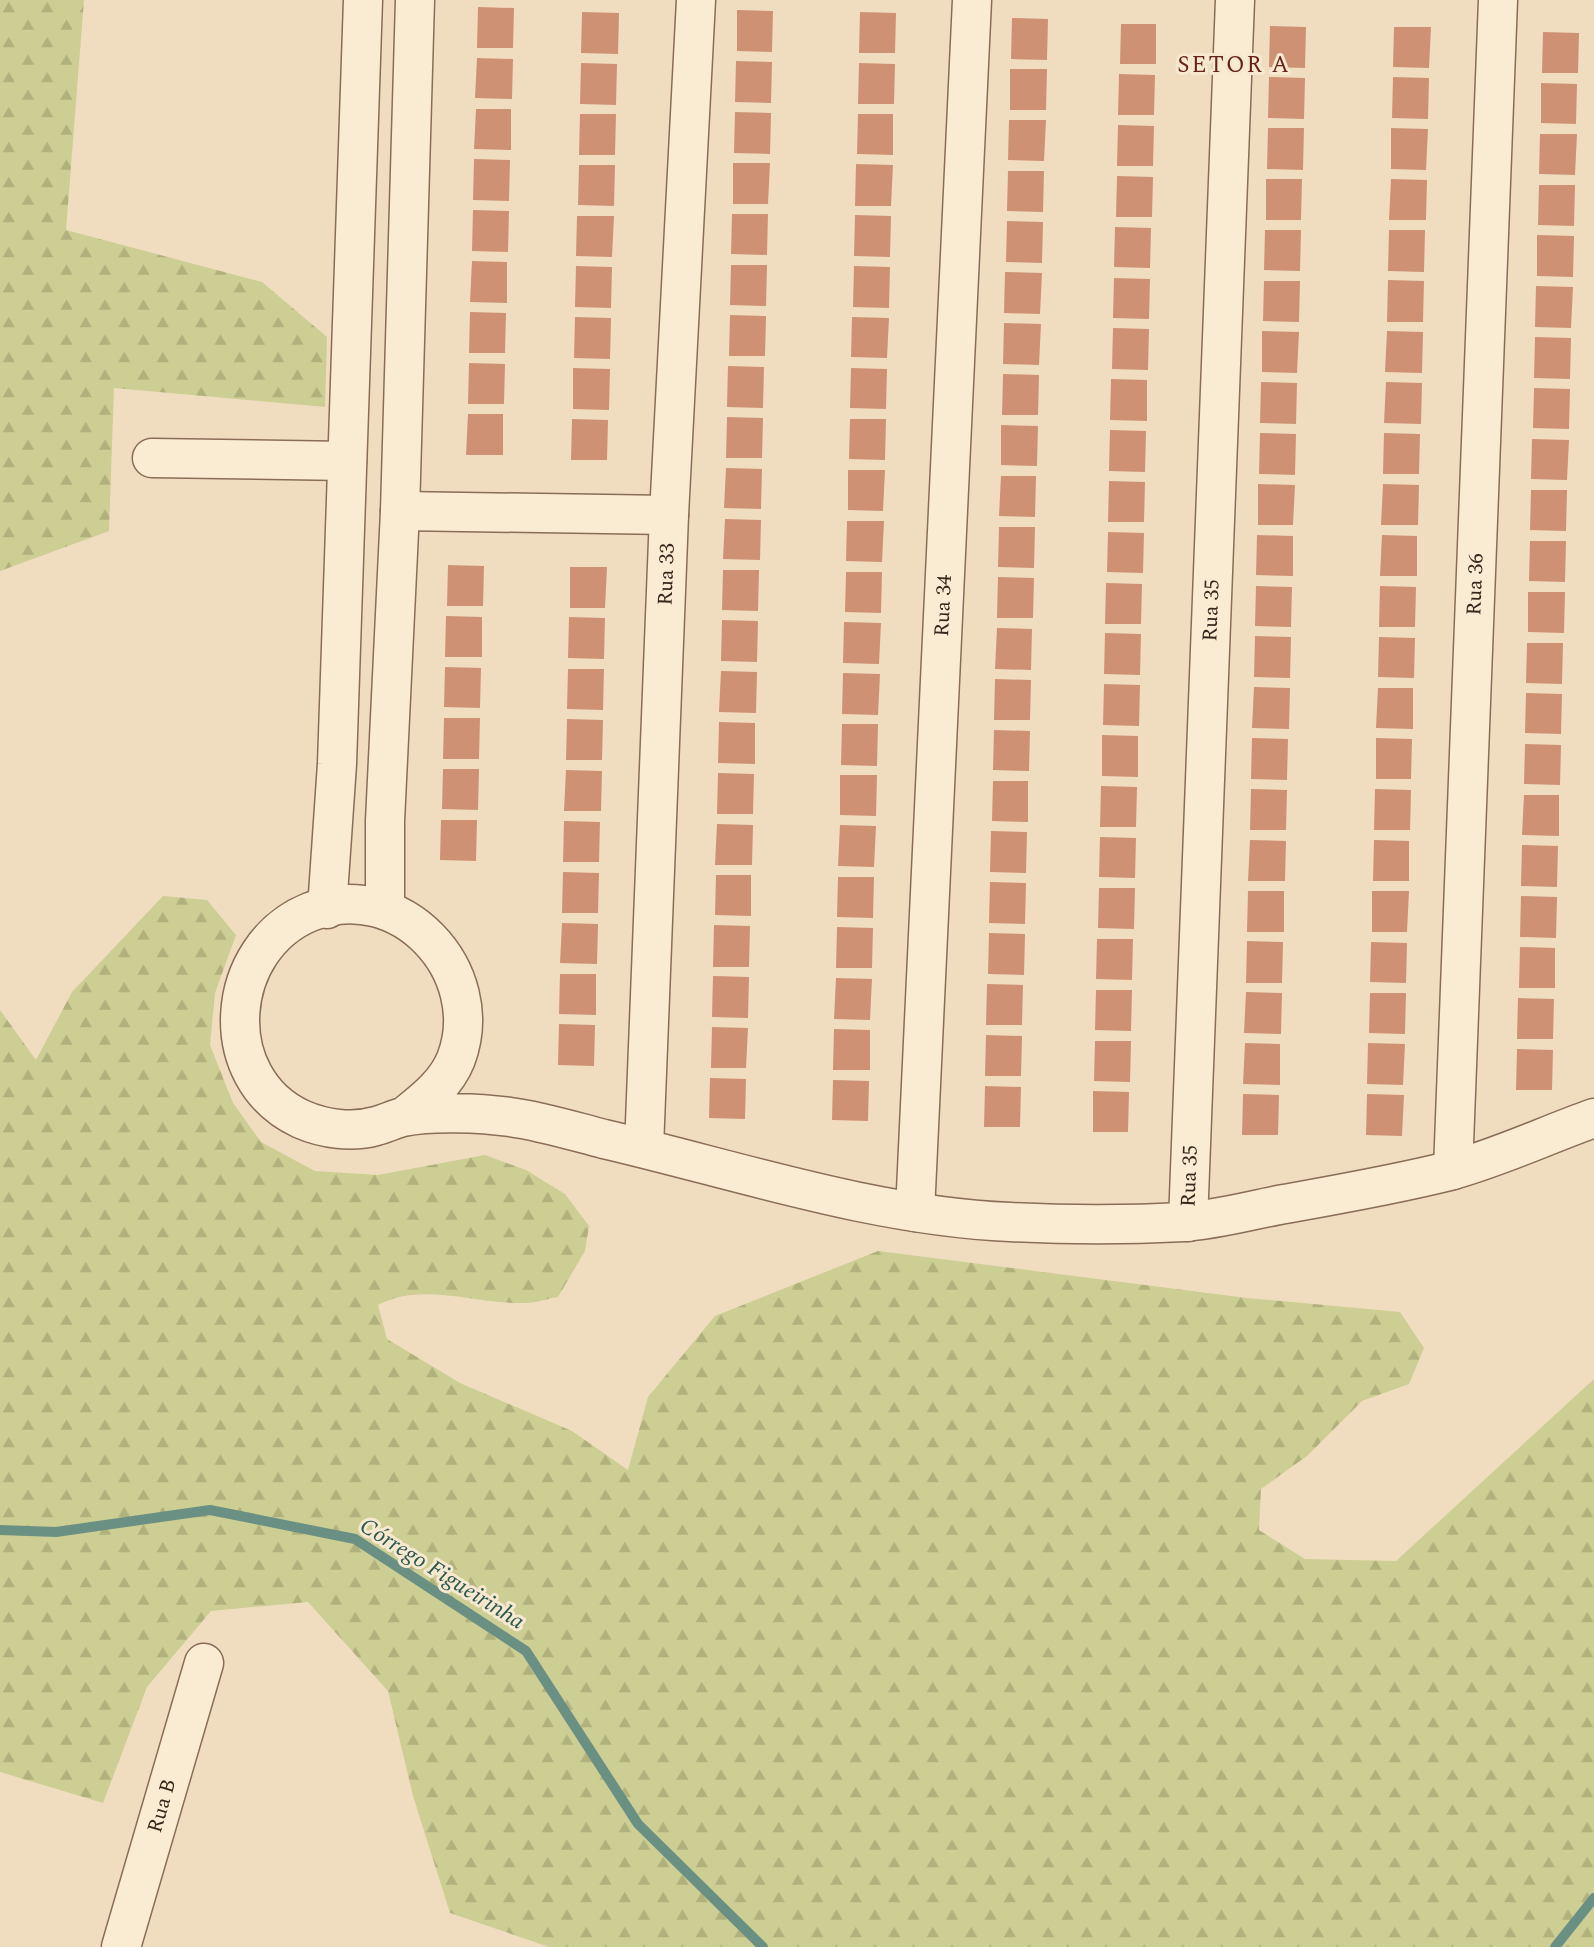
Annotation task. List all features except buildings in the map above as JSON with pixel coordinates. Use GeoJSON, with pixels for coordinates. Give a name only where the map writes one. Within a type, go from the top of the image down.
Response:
{"type":"FeatureCollection","features":[{"type":"Feature","properties":{"kind":"street"},"geometry":{"type":"LineString","coordinates":[[327,909],[334,817],[363,0]]}},
{"type":"Feature","properties":{"kind":"street"},"geometry":{"type":"LineString","coordinates":[[385,910],[385,821],[400,511],[415,0]]}},
{"type":"Feature","properties":{"kind":"street","name":"Rua 33"},"geometry":{"type":"LineString","coordinates":[[643,1148],[669,515],[696,0]]}},
{"type":"Feature","properties":{"kind":"street","name":"Rua 34"},"geometry":{"type":"LineString","coordinates":[[915,1212],[972,0]]}},
{"type":"Feature","properties":{"kind":"street","name":"Rua 35"},"geometry":{"type":"LineString","coordinates":[[1188,1222],[1235,0]]}},
{"type":"Feature","properties":{"kind":"street","name":"Rua 36"},"geometry":{"type":"LineString","coordinates":[[1453,1170],[1498,0]]}},
{"type":"Feature","properties":{"kind":"street"},"geometry":{"type":"LineString","coordinates":[[152,458],[347,461]]}},
{"type":"Feature","properties":{"kind":"street"},"geometry":{"type":"LineString","coordinates":[[400,511],[669,515]]}},
{"type":"Feature","properties":{"kind":"street"},"geometry":{"type":"LineString","coordinates":[[405,1116],[435,1092],[455,1060],[464,1024],[460,987],[444,953],[418,926],[385,910],[348,905],[312,911],[279,930],[255,958],[241,992],[238,1029],[248,1065],[269,1095],[298,1118],[333,1129],[370,1128],[405,1116],[510,1117],[915,1212],[1009,1222],[1188,1222],[1453,1170],[1594,1118]]}},
{"type":"Feature","properties":{"kind":"street"},"geometry":{"type":"LineString","coordinates":[[455,1060],[478,1090],[510,1117]]}},
{"type":"Feature","properties":{"kind":"street","name":"Rua B"},"geometry":{"type":"LineString","coordinates":[[121,1947],[204,1663]]}},
{"type":"Feature","properties":{"kind":"green space"},"geometry":{"type":"Polygon","coordinates":[[[0,0],[84,0],[66,230],[262,282],[327,337],[325,407],[114,388],[109,531],[0,571],[0,0]]]}},
{"type":"Feature","properties":{"kind":"green space"},"geometry":{"type":"Polygon","coordinates":[[[163,896],[207,900],[236,935],[215,993],[210,1045],[233,1103],[261,1142],[315,1171],[378,1175],[485,1155],[526,1170],[565,1194],[589,1226],[585,1251],[558,1297],[537,1302],[507,1303],[432,1294],[395,1298],[378,1305],[387,1339],[460,1383],[572,1431],[628,1470],[648,1397],[715,1316],[878,1251],[1247,1298],[1400,1312],[1424,1348],[1409,1384],[1362,1401],[1307,1456],[1261,1489],[1259,1530],[1305,1559],[1396,1561],[1594,1379],[1594,1947],[549,1947],[450,1913],[413,1796],[388,1691],[308,1602],[211,1611],[147,1687],[103,1803],[0,1772],[0,1010],[36,1060],[72,992],[163,896]]]}},
{"type":"Feature","properties":{"kind":"waterway","name":"Córrego Figueirinha"},"geometry":{"type":"LineString","coordinates":[[0,1530],[56,1532],[210,1510],[355,1539],[526,1651],[638,1824],[763,1947]]}},
{"type":"Feature","properties":{"kind":"waterway","name":"Córrego Figueirinha"},"geometry":{"type":"LineString","coordinates":[[1555,1947],[1594,1898]]}},
{"type":"Feature","properties":{"kind":"district","name":"SETOR A"},"geometry":{"type":"Point","coordinates":[1234,65]}}]}
